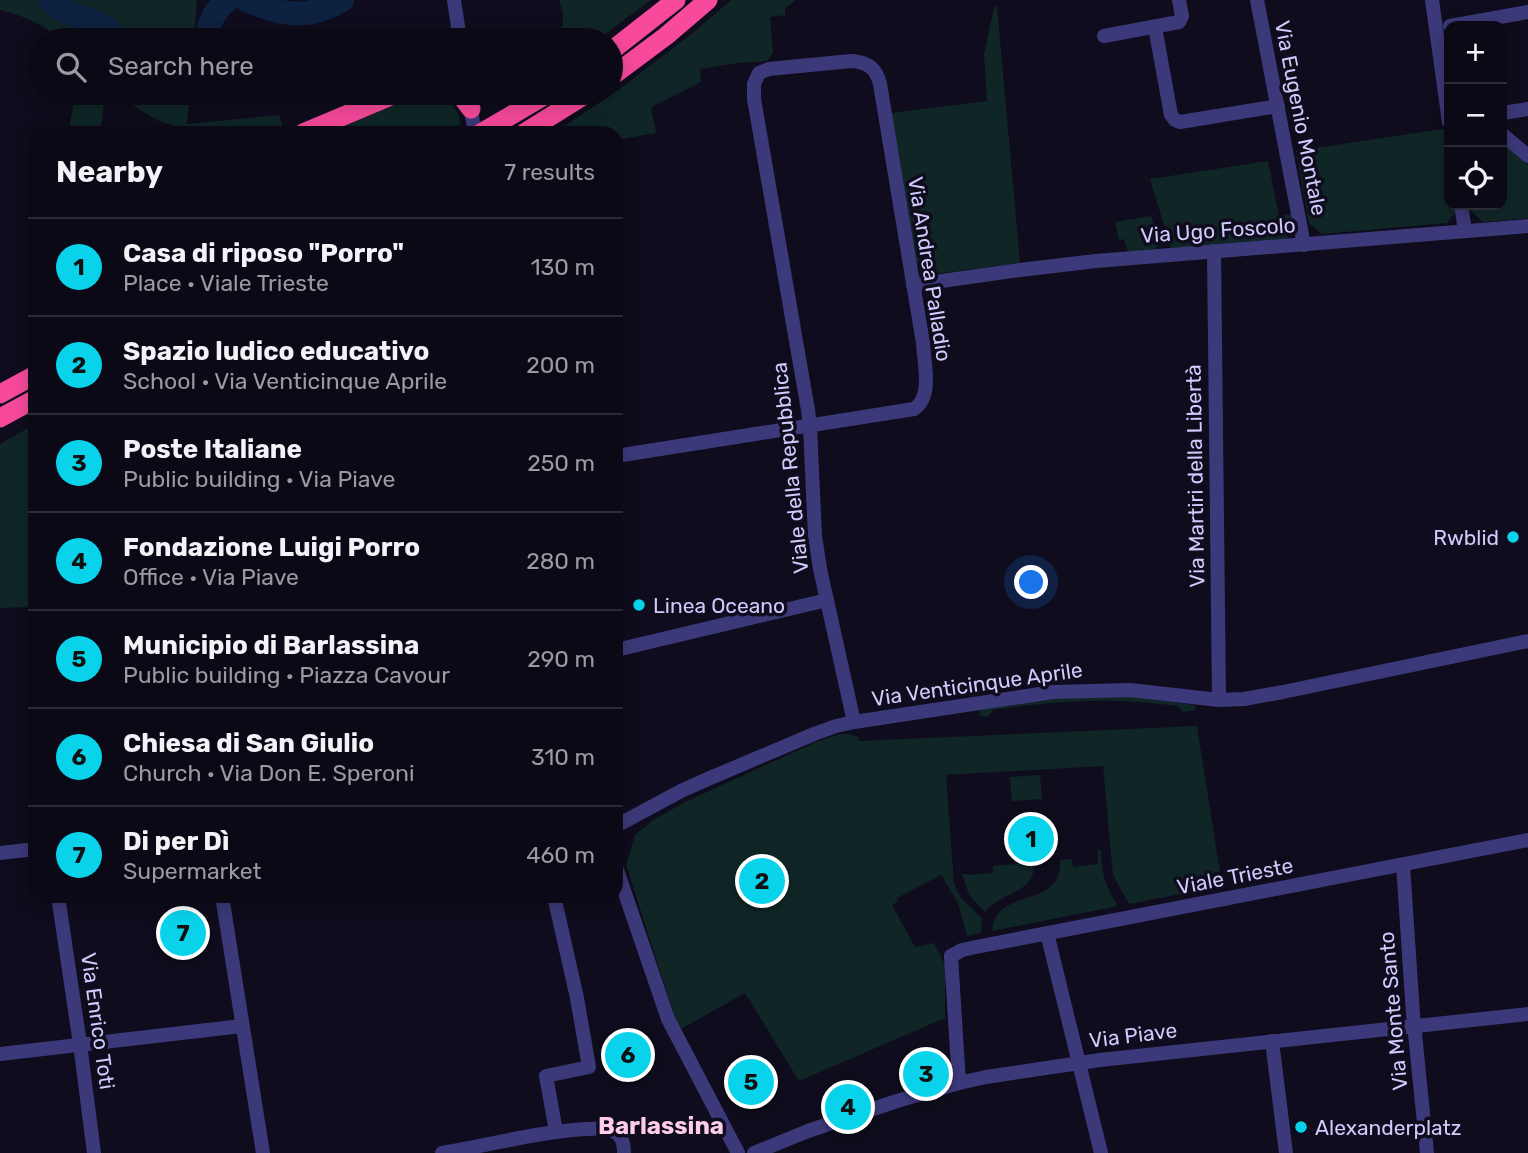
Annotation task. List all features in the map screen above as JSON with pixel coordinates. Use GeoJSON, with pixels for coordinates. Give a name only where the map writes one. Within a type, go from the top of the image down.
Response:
{"type":"FeatureCollection","features":[{"type":"Feature","properties":{"kind":"highway"},"geometry":{"type":"LineString","coordinates":[[623,42],[676,0]]}},
{"type":"Feature","properties":{"kind":"highway"},"geometry":{"type":"LineString","coordinates":[[623,68],[708,0]]}},
{"type":"Feature","properties":{"kind":"highway"},"geometry":{"type":"LineString","coordinates":[[320,126],[370,105]]}},
{"type":"Feature","properties":{"kind":"highway"},"geometry":{"type":"LineString","coordinates":[[491,126],[528,105]]}},
{"type":"Feature","properties":{"kind":"highway"},"geometry":{"type":"LineString","coordinates":[[535,126],[569,105]]}},
{"type":"Feature","properties":{"kind":"highway"},"geometry":{"type":"LineString","coordinates":[[0,394],[28,379]]}},
{"type":"Feature","properties":{"kind":"highway"},"geometry":{"type":"LineString","coordinates":[[0,418],[28,403]]}},
{"type":"Feature","properties":{"kind":"street"},"geometry":{"type":"LineString","coordinates":[[454,0],[458,28]]}},
{"type":"Feature","properties":{"kind":"street"},"geometry":{"type":"LineString","coordinates":[[1104,36],[1178,23],[1182,16],[1179,0]]}},
{"type":"Feature","properties":{"kind":"street","name":"Via Eugenio Montale"},"geometry":{"type":"LineString","coordinates":[[1257,0],[1304,245]]}},
{"type":"Feature","properties":{"kind":"street"},"geometry":{"type":"LineString","coordinates":[[1432,0],[1444,25]]}},
{"type":"Feature","properties":{"kind":"street"},"geometry":{"type":"LineString","coordinates":[[1478,21],[1528,12]]}},
{"type":"Feature","properties":{"kind":"street"},"geometry":{"type":"LineString","coordinates":[[1155,27],[1171,115],[1175,120],[1180,122],[1278,106]]}},
{"type":"Feature","properties":{"kind":"street","name":"Viale della Repubblica"},"geometry":{"type":"LineString","coordinates":[[855,722],[815,536],[810,427],[804,381],[754,99],[754,84],[759,73],[769,69],[861,61],[874,69]]}},
{"type":"Feature","properties":{"kind":"street","name":"Via Andrea Palladio"},"geometry":{"type":"LineString","coordinates":[[810,427],[914,409],[923,399],[926,380],[923,344],[880,84],[874,69]]}},
{"type":"Feature","properties":{"kind":"street"},"geometry":{"type":"LineString","coordinates":[[471,105],[478,126]]}},
{"type":"Feature","properties":{"kind":"street"},"geometry":{"type":"LineString","coordinates":[[1507,112],[1528,109]]}},
{"type":"Feature","properties":{"kind":"street"},"geometry":{"type":"LineString","coordinates":[[1507,138],[1528,156]]}},
{"type":"Feature","properties":{"kind":"street"},"geometry":{"type":"LineString","coordinates":[[1462,210],[1465,231]]}},
{"type":"Feature","properties":{"kind":"street","name":"Via Ugo Foscolo"},"geometry":{"type":"LineString","coordinates":[[913,285],[1084,262],[1528,226]]}},
{"type":"Feature","properties":{"kind":"street","name":"Via Martiri della Libertà"},"geometry":{"type":"LineString","coordinates":[[1214,251],[1219,700]]}},
{"type":"Feature","properties":{"kind":"street"},"geometry":{"type":"LineString","coordinates":[[623,455],[810,427]]}},
{"type":"Feature","properties":{"kind":"street"},"geometry":{"type":"LineString","coordinates":[[623,648],[827,600]]}},
{"type":"Feature","properties":{"kind":"street","name":"Via Venticinque Aprile"},"geometry":{"type":"LineString","coordinates":[[623,822],[710,778],[814,734],[855,722],[1053,692],[1130,690],[1219,700],[1244,699],[1528,641]]}},
{"type":"Feature","properties":{"kind":"street","name":"Viale Trieste"},"geometry":{"type":"LineString","coordinates":[[959,1083],[951,956],[962,950],[1528,840]]}},
{"type":"Feature","properties":{"kind":"street"},"geometry":{"type":"LineString","coordinates":[[0,853],[28,850]]}},
{"type":"Feature","properties":{"kind":"street","name":"Via Monte Santo"},"geometry":{"type":"LineString","coordinates":[[1403,865],[1414,1027],[1427,1153]]}},
{"type":"Feature","properties":{"kind":"street"},"geometry":{"type":"LineString","coordinates":[[623,887],[668,1019],[735,1149]]}},
{"type":"Feature","properties":{"kind":"street","name":"Via Enrico Toti"},"geometry":{"type":"LineString","coordinates":[[59,903],[94,1153]]}},
{"type":"Feature","properties":{"kind":"street"},"geometry":{"type":"LineString","coordinates":[[223,903],[263,1153]]}},
{"type":"Feature","properties":{"kind":"street"},"geometry":{"type":"LineString","coordinates":[[556,903],[589,1067],[546,1076],[556,1131]]}},
{"type":"Feature","properties":{"kind":"street"},"geometry":{"type":"LineString","coordinates":[[1047,933],[1101,1153]]}},
{"type":"Feature","properties":{"kind":"street","name":"Via Piave"},"geometry":{"type":"LineString","coordinates":[[754,1153],[808,1131],[959,1083],[1079,1063],[1528,1014]]}},
{"type":"Feature","properties":{"kind":"street"},"geometry":{"type":"LineString","coordinates":[[0,1054],[242,1026]]}},
{"type":"Feature","properties":{"kind":"street"},"geometry":{"type":"LineString","coordinates":[[1272,1041],[1286,1153]]}},
{"type":"Feature","properties":{"kind":"street"},"geometry":{"type":"LineString","coordinates":[[442,1153],[556,1131],[606,1129],[621,1137],[624,1148]]}},
{"type":"Feature","properties":{"kind":"green space"},"geometry":{"type":"Polygon","coordinates":[[[0,0],[197,0],[195,28],[45,28],[33,21],[0,10],[0,0]]]}},
{"type":"Feature","properties":{"kind":"green space"},"geometry":{"type":"Polygon","coordinates":[[[559,0],[651,0],[613,28],[560,28],[563,25],[559,0]]]}},
{"type":"Feature","properties":{"kind":"green space"},"geometry":{"type":"Polygon","coordinates":[[[731,0],[796,0],[785,8],[785,15],[770,17],[773,53],[767,61],[700,69],[701,82],[651,107],[656,133],[623,139],[623,126],[564,126],[596,105],[623,105],[623,86],[731,0]]]}},
{"type":"Feature","properties":{"kind":"green space"},"geometry":{"type":"Polygon","coordinates":[[[994,7],[997,7],[1020,263],[926,275],[917,264],[891,113],[987,101],[984,54],[994,7]]]}},
{"type":"Feature","properties":{"kind":"green space"},"geometry":{"type":"Polygon","coordinates":[[[74,105],[104,105],[101,126],[69,126],[74,105]]]}},
{"type":"Feature","properties":{"kind":"green space"},"geometry":{"type":"Polygon","coordinates":[[[132,105],[189,105],[187,124],[279,115],[283,126],[174,126],[132,105]]]}},
{"type":"Feature","properties":{"kind":"green space"},"geometry":{"type":"Polygon","coordinates":[[[394,105],[453,105],[461,123],[458,126],[344,126],[394,105]]]}},
{"type":"Feature","properties":{"kind":"green space"},"geometry":{"type":"Polygon","coordinates":[[[1442,129],[1444,210],[1455,210],[1455,213],[1447,223],[1322,234],[1309,223],[1296,151],[1442,129]]]}},
{"type":"Feature","properties":{"kind":"green space"},"geometry":{"type":"Polygon","coordinates":[[[1507,146],[1528,165],[1528,218],[1483,222],[1471,211],[1507,210],[1507,146]]]}},
{"type":"Feature","properties":{"kind":"green space"},"geometry":{"type":"Polygon","coordinates":[[[1268,161],[1279,216],[1293,214],[1295,228],[1285,240],[1171,248],[1150,179],[1268,161]]]}},
{"type":"Feature","properties":{"kind":"green space"},"geometry":{"type":"Polygon","coordinates":[[[1151,216],[1159,243],[1155,249],[1128,252],[1124,239],[1119,240],[1115,222],[1151,216]]]}},
{"type":"Feature","properties":{"kind":"green space"},"geometry":{"type":"Polygon","coordinates":[[[28,428],[28,607],[0,608],[0,444],[28,428]]]}},
{"type":"Feature","properties":{"kind":"green space"},"geometry":{"type":"Polygon","coordinates":[[[1072,697],[1135,697],[1194,705],[1196,708],[1183,712],[1178,706],[1154,703],[1085,701],[993,710],[988,717],[979,715],[980,710],[1000,705],[1072,697]]]}},
{"type":"Feature","properties":{"kind":"green space"},"geometry":{"type":"Polygon","coordinates":[[[1197,726],[1222,886],[1129,904],[1113,875],[1103,766],[946,775],[954,884],[961,898],[982,918],[981,933],[967,936],[958,903],[941,875],[897,898],[898,901],[892,905],[915,947],[934,943],[945,965],[945,1018],[799,1081],[745,993],[679,1030],[626,865],[635,835],[652,821],[685,802],[816,742],[840,734],[850,734],[858,737],[859,741],[1197,726]]]}},
{"type":"Feature","properties":{"kind":"green space"},"geometry":{"type":"Polygon","coordinates":[[[1040,775],[1042,799],[1012,801],[1010,777],[1040,775]]]}},
{"type":"Feature","properties":{"kind":"green space"},"geometry":{"type":"Polygon","coordinates":[[[1098,850],[1101,850],[1105,880],[1118,906],[992,931],[996,917],[1005,908],[1051,886],[1058,876],[1060,860],[1072,859],[1073,867],[1098,864],[1098,850]]]}},
{"type":"Feature","properties":{"kind":"green space"},"geometry":{"type":"Polygon","coordinates":[[[1034,864],[1029,881],[991,905],[985,912],[969,895],[962,874],[993,873],[993,866],[1034,864]]]}},
{"type":"Feature","properties":{"kind":"waterway"},"geometry":{"type":"LineString","coordinates":[[50,0],[68,13],[106,28]]}},
{"type":"Feature","properties":{"kind":"waterway"},"geometry":{"type":"LineString","coordinates":[[209,28],[219,8],[227,0]]}},
{"type":"Feature","properties":{"kind":"waterway"},"geometry":{"type":"LineString","coordinates":[[247,0],[272,10],[295,13],[318,11],[342,0]]}},
{"type":"Feature","properties":{"kind":"place","name":"Rwblid"},"geometry":{"type":"Point","coordinates":[1513,537]}},
{"type":"Feature","properties":{"kind":"place","name":"Linea Oceano"},"geometry":{"type":"Point","coordinates":[639,605]}},
{"type":"Feature","properties":{"kind":"place","name":"Casa di riposo \"Porro\""},"geometry":{"type":"Point","coordinates":[1031,839]}},
{"type":"Feature","properties":{"kind":"place","name":"Spazio ludico educativo"},"geometry":{"type":"Point","coordinates":[762,881]}},
{"type":"Feature","properties":{"kind":"place","name":"Di per Dì"},"geometry":{"type":"Point","coordinates":[183,933]}},
{"type":"Feature","properties":{"kind":"place","name":"Chiesa di San Giulio"},"geometry":{"type":"Point","coordinates":[628,1055]}},
{"type":"Feature","properties":{"kind":"place","name":"Poste Italiane"},"geometry":{"type":"Point","coordinates":[926,1074]}},
{"type":"Feature","properties":{"kind":"place","name":"Municipio di Barlassina"},"geometry":{"type":"Point","coordinates":[751,1082]}},
{"type":"Feature","properties":{"kind":"place","name":"Fondazione Luigi Porro"},"geometry":{"type":"Point","coordinates":[848,1107]}},
{"type":"Feature","properties":{"kind":"place","name":"Alexanderplatz"},"geometry":{"type":"Point","coordinates":[1301,1127]}},
{"type":"Feature","properties":{"kind":"district","name":"Barlassina"},"geometry":{"type":"Point","coordinates":[661,1126]}}]}
